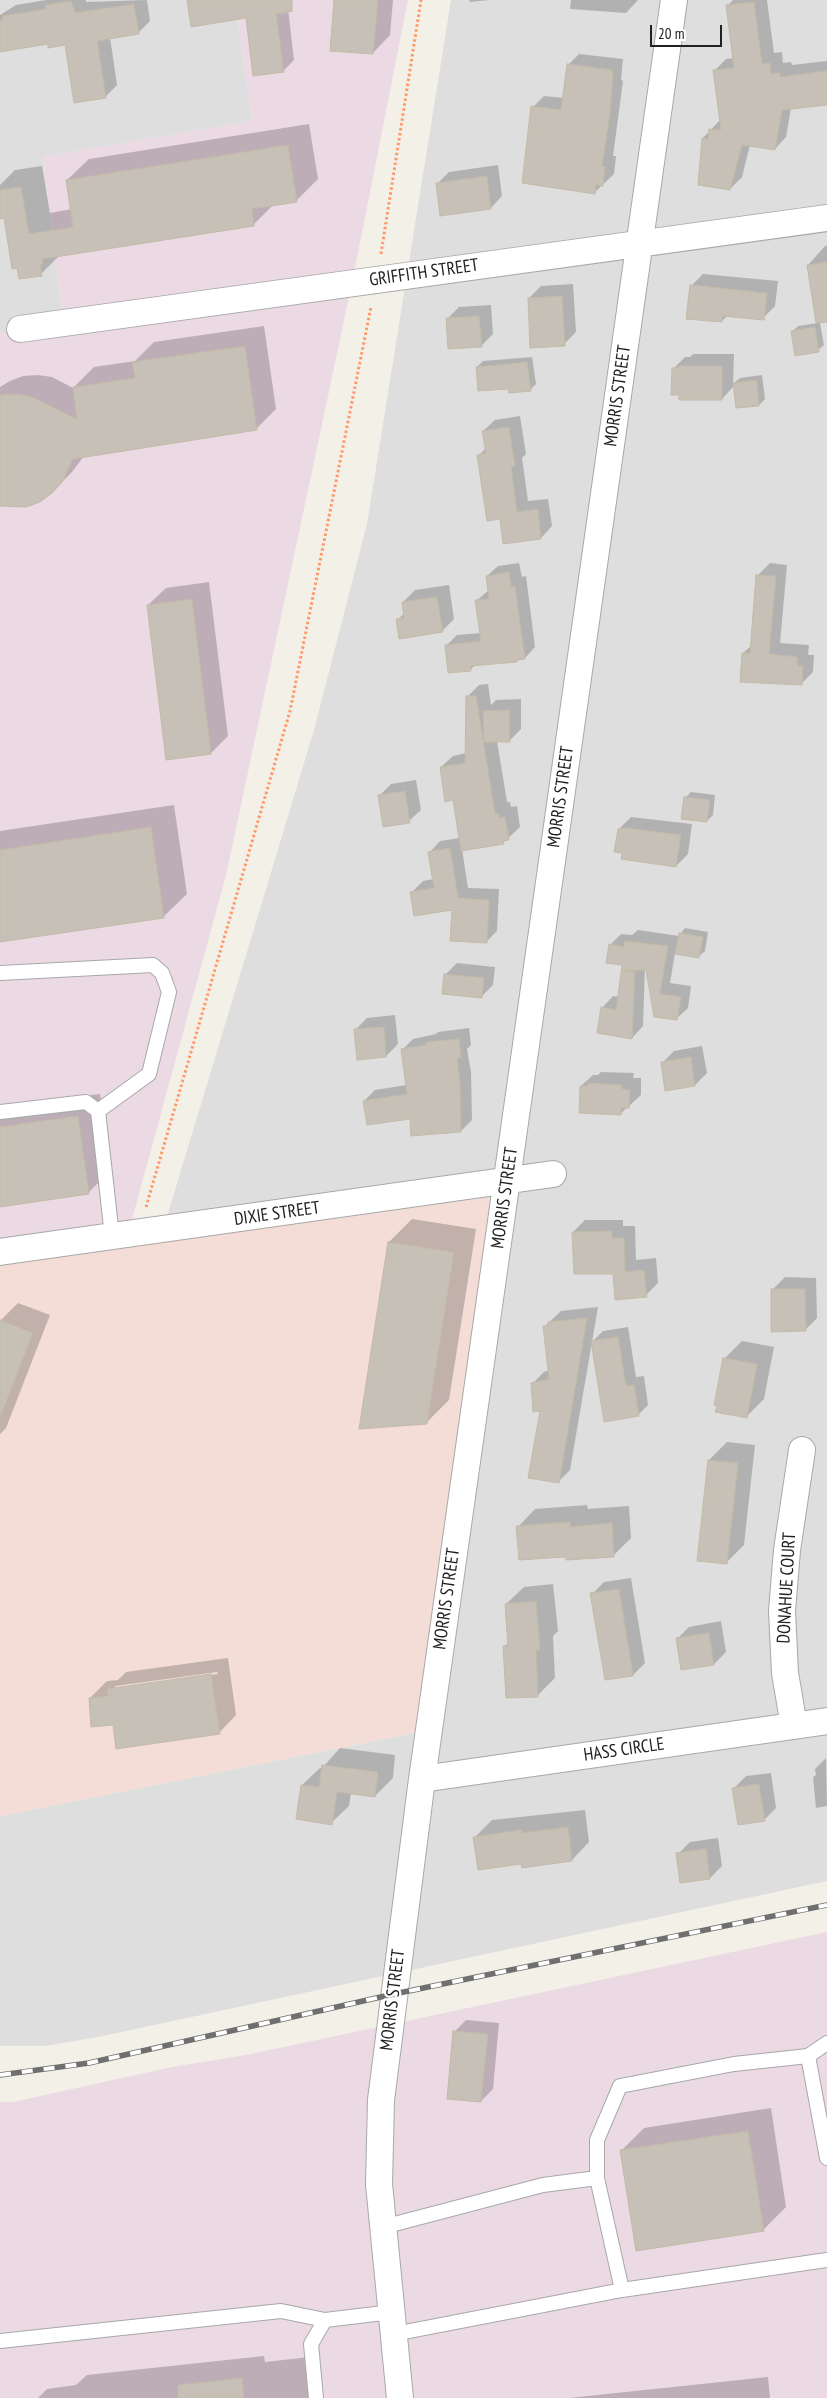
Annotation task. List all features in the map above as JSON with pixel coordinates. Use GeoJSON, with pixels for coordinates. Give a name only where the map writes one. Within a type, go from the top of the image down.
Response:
{"type":"FeatureCollection","features":[{"type":"Feature","properties":{"kind":"street","name":"MORRIS STREET"},"geometry":{"type":"LineString","coordinates":[[400,2398],[379,2184],[381,2100],[422,1779],[674,0]]}},
{"type":"Feature","properties":{"kind":"street","name":"GRIFFITH STREET"},"geometry":{"type":"LineString","coordinates":[[20,329],[827,218]]}},
{"type":"Feature","properties":{"kind":"street","name":"DIXIE STREET"},"geometry":{"type":"LineString","coordinates":[[0,1252],[554,1174]]}},
{"type":"Feature","properties":{"kind":"street","name":"DONAHUE COURT"},"geometry":{"type":"LineString","coordinates":[[794,1726],[785,1673],[782,1611],[788,1550],[802,1450]]}},
{"type":"Feature","properties":{"kind":"street","name":"HASS CIRCLE"},"geometry":{"type":"LineString","coordinates":[[422,1779],[827,1721]]}},
{"type":"Feature","properties":{"kind":"lane"},"geometry":{"type":"LineString","coordinates":[[0,973],[153,965],[162,973],[169,992],[149,1074],[98,1111]]}},
{"type":"Feature","properties":{"kind":"lane"},"geometry":{"type":"LineString","coordinates":[[0,1112],[86,1102],[98,1111],[112,1236]]}},
{"type":"Feature","properties":{"kind":"lane"},"geometry":{"type":"LineString","coordinates":[[622,2290],[597,2178],[597,2140],[620,2086],[734,2064],[808,2056],[827,2043]]}},
{"type":"Feature","properties":{"kind":"lane"},"geometry":{"type":"LineString","coordinates":[[808,2056],[827,2158]]}},
{"type":"Feature","properties":{"kind":"lane"},"geometry":{"type":"LineString","coordinates":[[383,2227],[543,2185],[597,2178]]}},
{"type":"Feature","properties":{"kind":"lane"},"geometry":{"type":"LineString","coordinates":[[0,2341],[281,2311],[325,2320],[393,2323],[827,2260]]}},
{"type":"Feature","properties":{"kind":"lane"},"geometry":{"type":"LineString","coordinates":[[316,2398],[311,2344],[325,2320]]}},
{"type":"Feature","properties":{"kind":"path"},"geometry":{"type":"LineString","coordinates":[[138,1233],[290,711],[376,280],[421,0]]}},
{"type":"Feature","properties":{"kind":"shaded area"},"geometry":{"type":"Polygon","coordinates":[[[0,0],[287,0],[288,12],[238,19],[252,121],[43,157],[63,324],[0,335],[0,0]]]}},
{"type":"Feature","properties":{"kind":"shaded area"},"geometry":{"type":"Polygon","coordinates":[[[287,0],[408,0],[352,283],[226,875],[128,1234],[0,1252],[0,331],[1,334],[63,324],[43,157],[252,121],[238,19],[288,13],[287,0]]]}},
{"type":"Feature","properties":{"kind":"shaded area"},"geometry":{"type":"Polygon","coordinates":[[[451,0],[827,0],[827,1881],[98,2037],[45,2046],[0,2046],[0,1816],[429,1730],[163,1230],[314,730],[367,524],[451,0]]]}},
{"type":"Feature","properties":{"kind":"shaded area"},"geometry":{"type":"Polygon","coordinates":[[[507,1182],[429,1730],[0,1816],[0,1252],[507,1182]]]}},
{"type":"Feature","properties":{"kind":"shaded area"},"geometry":{"type":"Polygon","coordinates":[[[827,1932],[827,2398],[0,2398],[0,2102],[13,2102],[172,2067],[246,2055],[827,1932]]]}},
{"type":"Feature","properties":{"kind":"building"},"geometry":{"type":"Polygon","coordinates":[[[187,0],[292,0],[292,11],[276,14],[284,72],[253,76],[246,18],[191,27],[187,0]]]}},
{"type":"Feature","properties":{"kind":"building"},"geometry":{"type":"Polygon","coordinates":[[[334,0],[378,0],[373,54],[330,51],[334,0]]]}},
{"type":"Feature","properties":{"kind":"building"},"geometry":{"type":"Polygon","coordinates":[[[71,1],[75,13],[134,4],[139,34],[97,41],[106,98],[74,103],[65,45],[48,48],[48,44],[0,52],[0,21],[3,20],[2,16],[46,9],[45,5],[71,1]]]}},
{"type":"Feature","properties":{"kind":"building"},"geometry":{"type":"Polygon","coordinates":[[[754,2],[762,64],[770,63],[771,74],[780,73],[780,77],[827,71],[827,105],[782,110],[775,150],[742,145],[730,190],[698,185],[702,138],[708,139],[709,129],[721,130],[713,70],[734,68],[726,5],[754,2]]]}},
{"type":"Feature","properties":{"kind":"building"},"geometry":{"type":"Polygon","coordinates":[[[567,64],[612,70],[613,74],[610,113],[602,166],[605,167],[603,186],[596,185],[595,194],[522,183],[531,106],[561,110],[567,64]]]}},
{"type":"Feature","properties":{"kind":"building"},"geometry":{"type":"Polygon","coordinates":[[[288,145],[297,202],[252,209],[254,226],[42,259],[43,264],[40,264],[42,276],[19,279],[17,268],[12,269],[4,218],[0,219],[0,190],[21,187],[29,234],[73,227],[66,180],[288,145]]]}},
{"type":"Feature","properties":{"kind":"building"},"geometry":{"type":"Polygon","coordinates":[[[487,176],[491,209],[440,216],[436,183],[487,176]]]}},
{"type":"Feature","properties":{"kind":"building"},"geometry":{"type":"Polygon","coordinates":[[[827,262],[827,322],[816,323],[807,265],[827,262]]]}},
{"type":"Feature","properties":{"kind":"building"},"geometry":{"type":"Polygon","coordinates":[[[690,285],[767,293],[764,320],[723,316],[722,322],[686,319],[690,285]]]}},
{"type":"Feature","properties":{"kind":"building"},"geometry":{"type":"Polygon","coordinates":[[[562,296],[565,346],[530,348],[528,298],[562,296]]]}},
{"type":"Feature","properties":{"kind":"building"},"geometry":{"type":"Polygon","coordinates":[[[479,316],[482,347],[448,349],[446,318],[479,316]]]}},
{"type":"Feature","properties":{"kind":"building"},"geometry":{"type":"Polygon","coordinates":[[[815,327],[819,352],[795,356],[791,331],[815,327]]]}},
{"type":"Feature","properties":{"kind":"building"},"geometry":{"type":"Polygon","coordinates":[[[245,346],[257,430],[73,459],[62,482],[40,502],[26,507],[0,506],[0,395],[17,394],[32,397],[77,419],[73,387],[135,378],[132,362],[245,346]]]}},
{"type":"Feature","properties":{"kind":"building"},"geometry":{"type":"Polygon","coordinates":[[[527,362],[531,391],[509,393],[508,389],[478,391],[476,367],[527,362]]]}},
{"type":"Feature","properties":{"kind":"building"},"geometry":{"type":"Polygon","coordinates":[[[679,366],[722,366],[722,400],[679,400],[679,395],[671,395],[672,368],[679,368],[679,366]]]}},
{"type":"Feature","properties":{"kind":"building"},"geometry":{"type":"Polygon","coordinates":[[[757,380],[759,406],[736,408],[733,383],[757,380]]]}},
{"type":"Feature","properties":{"kind":"building"},"geometry":{"type":"Polygon","coordinates":[[[509,427],[515,466],[511,467],[517,512],[538,509],[541,539],[503,544],[500,519],[487,521],[477,455],[486,453],[482,431],[509,427]]]}},
{"type":"Feature","properties":{"kind":"building"},"geometry":{"type":"Polygon","coordinates":[[[509,572],[511,587],[515,586],[525,659],[517,660],[517,662],[470,666],[471,671],[448,673],[445,645],[481,641],[475,600],[489,599],[486,576],[509,572]]]}},
{"type":"Feature","properties":{"kind":"building"},"geometry":{"type":"Polygon","coordinates":[[[756,575],[776,576],[769,654],[797,657],[797,666],[803,666],[802,685],[740,682],[742,653],[750,653],[756,575]]]}},
{"type":"Feature","properties":{"kind":"building"},"geometry":{"type":"Polygon","coordinates":[[[437,597],[443,632],[399,639],[396,619],[404,618],[402,602],[437,597]]]}},
{"type":"Feature","properties":{"kind":"building"},"geometry":{"type":"Polygon","coordinates":[[[192,599],[211,754],[166,760],[147,605],[192,599]]]}},
{"type":"Feature","properties":{"kind":"building"},"geometry":{"type":"Polygon","coordinates":[[[466,696],[476,696],[495,814],[499,813],[499,818],[505,817],[509,840],[503,841],[504,844],[461,851],[453,800],[445,802],[440,767],[465,763],[466,696]]]}},
{"type":"Feature","properties":{"kind":"building"},"geometry":{"type":"Polygon","coordinates":[[[509,710],[510,742],[484,742],[483,711],[509,710]]]}},
{"type":"Feature","properties":{"kind":"building"},"geometry":{"type":"Polygon","coordinates":[[[405,791],[410,823],[383,827],[378,795],[405,791]]]}},
{"type":"Feature","properties":{"kind":"building"},"geometry":{"type":"Polygon","coordinates":[[[684,797],[710,800],[707,822],[681,819],[684,797]]]}},
{"type":"Feature","properties":{"kind":"building"},"geometry":{"type":"Polygon","coordinates":[[[151,827],[164,918],[0,942],[0,850],[151,827]]]}},
{"type":"Feature","properties":{"kind":"building"},"geometry":{"type":"Polygon","coordinates":[[[626,828],[681,835],[676,867],[621,859],[622,853],[614,852],[618,829],[626,828]]]}},
{"type":"Feature","properties":{"kind":"building"},"geometry":{"type":"Polygon","coordinates":[[[450,848],[458,898],[489,900],[487,943],[450,941],[452,910],[414,916],[410,892],[434,888],[428,852],[450,848]]]}},
{"type":"Feature","properties":{"kind":"building"},"geometry":{"type":"Polygon","coordinates":[[[679,933],[703,937],[699,958],[675,954],[679,933]]]}},
{"type":"Feature","properties":{"kind":"building"},"geometry":{"type":"Polygon","coordinates":[[[625,941],[668,946],[660,994],[681,997],[677,1020],[654,1017],[646,970],[623,971],[635,972],[632,1039],[597,1033],[601,1007],[616,1010],[622,965],[606,963],[609,944],[624,947],[625,941]]]}},
{"type":"Feature","properties":{"kind":"building"},"geometry":{"type":"Polygon","coordinates":[[[444,974],[484,978],[482,998],[442,994],[444,974]]]}},
{"type":"Feature","properties":{"kind":"building"},"geometry":{"type":"Polygon","coordinates":[[[384,1027],[386,1057],[357,1060],[354,1029],[384,1027]]]}},
{"type":"Feature","properties":{"kind":"building"},"geometry":{"type":"Polygon","coordinates":[[[459,1039],[461,1058],[457,1058],[460,1084],[461,1132],[411,1136],[410,1119],[367,1125],[363,1101],[407,1094],[401,1049],[426,1045],[426,1042],[459,1039]]]}},
{"type":"Feature","properties":{"kind":"building"},"geometry":{"type":"Polygon","coordinates":[[[691,1057],[695,1086],[665,1091],[661,1062],[691,1057]]]}},
{"type":"Feature","properties":{"kind":"building"},"geometry":{"type":"Polygon","coordinates":[[[588,1083],[622,1085],[622,1089],[630,1090],[629,1108],[621,1108],[621,1115],[579,1113],[580,1086],[588,1086],[588,1083]]]}},
{"type":"Feature","properties":{"kind":"building"},"geometry":{"type":"Polygon","coordinates":[[[78,1116],[89,1194],[0,1207],[0,1127],[78,1116]]]}},
{"type":"Feature","properties":{"kind":"building"},"geometry":{"type":"Polygon","coordinates":[[[612,1231],[612,1238],[624,1238],[625,1272],[644,1270],[647,1297],[615,1300],[613,1274],[574,1274],[572,1232],[612,1231]]]}},
{"type":"Feature","properties":{"kind":"building"},"geometry":{"type":"Polygon","coordinates":[[[388,1242],[454,1252],[427,1424],[359,1429],[388,1242]]]}},
{"type":"Feature","properties":{"kind":"building"},"geometry":{"type":"Polygon","coordinates":[[[771,1289],[805,1289],[806,1331],[771,1332],[771,1289]]]}},
{"type":"Feature","properties":{"kind":"building"},"geometry":{"type":"Polygon","coordinates":[[[587,1318],[559,1483],[528,1478],[540,1411],[533,1412],[531,1383],[549,1379],[543,1326],[548,1326],[548,1322],[587,1318]]]}},
{"type":"Feature","properties":{"kind":"building"},"geometry":{"type":"Polygon","coordinates":[[[0,1320],[33,1333],[1,1415],[0,1415],[0,1320]]]}},
{"type":"Feature","properties":{"kind":"building"},"geometry":{"type":"Polygon","coordinates":[[[618,1337],[626,1386],[634,1385],[639,1416],[604,1422],[591,1341],[618,1337]]]}},
{"type":"Feature","properties":{"kind":"building"},"geometry":{"type":"Polygon","coordinates":[[[723,1358],[757,1364],[747,1418],[715,1412],[717,1406],[714,1405],[723,1358]]]}},
{"type":"Feature","properties":{"kind":"building"},"geometry":{"type":"Polygon","coordinates":[[[708,1460],[738,1463],[727,1564],[697,1561],[708,1460]]]}},
{"type":"Feature","properties":{"kind":"building"},"geometry":{"type":"Polygon","coordinates":[[[570,1522],[570,1527],[612,1523],[614,1557],[566,1560],[565,1557],[519,1560],[516,1526],[570,1522]]]}},
{"type":"Feature","properties":{"kind":"building"},"geometry":{"type":"Polygon","coordinates":[[[619,1589],[633,1676],[605,1680],[590,1593],[619,1589]]]}},
{"type":"Feature","properties":{"kind":"building"},"geometry":{"type":"Polygon","coordinates":[[[536,1601],[540,1650],[536,1650],[538,1697],[506,1698],[503,1646],[508,1646],[505,1604],[536,1601]]]}},
{"type":"Feature","properties":{"kind":"building"},"geometry":{"type":"Polygon","coordinates":[[[709,1633],[714,1665],[681,1670],[676,1638],[709,1633]]]}},
{"type":"Feature","properties":{"kind":"building"},"geometry":{"type":"Polygon","coordinates":[[[211,1674],[220,1734],[116,1749],[113,1725],[91,1727],[89,1698],[108,1696],[107,1689],[211,1674]]]}},
{"type":"Feature","properties":{"kind":"building"},"geometry":{"type":"Polygon","coordinates":[[[322,1765],[378,1772],[375,1797],[337,1792],[332,1825],[296,1819],[301,1785],[319,1787],[322,1765]]]}},
{"type":"Feature","properties":{"kind":"building"},"geometry":{"type":"Polygon","coordinates":[[[759,1784],[765,1821],[738,1825],[732,1788],[759,1784]]]}},
{"type":"Feature","properties":{"kind":"building"},"geometry":{"type":"Polygon","coordinates":[[[568,1827],[572,1861],[522,1868],[521,1864],[478,1870],[473,1837],[522,1830],[522,1833],[568,1827]]]}},
{"type":"Feature","properties":{"kind":"building"},"geometry":{"type":"Polygon","coordinates":[[[706,1849],[710,1879],[680,1883],[676,1853],[706,1849]]]}},
{"type":"Feature","properties":{"kind":"building"},"geometry":{"type":"Polygon","coordinates":[[[453,2031],[488,2034],[481,2102],[447,2099],[453,2031]]]}},
{"type":"Feature","properties":{"kind":"building"},"geometry":{"type":"Polygon","coordinates":[[[748,2131],[764,2231],[636,2251],[620,2150],[748,2131]]]}},
{"type":"Feature","properties":{"kind":"building"},"geometry":{"type":"Polygon","coordinates":[[[242,2378],[244,2398],[178,2398],[178,2385],[242,2378]]]}},
{"type":"Feature","properties":{"kind":"railway"},"geometry":{"type":"LineString","coordinates":[[0,2075],[89,2063],[394,1994],[827,1905]]}}]}
